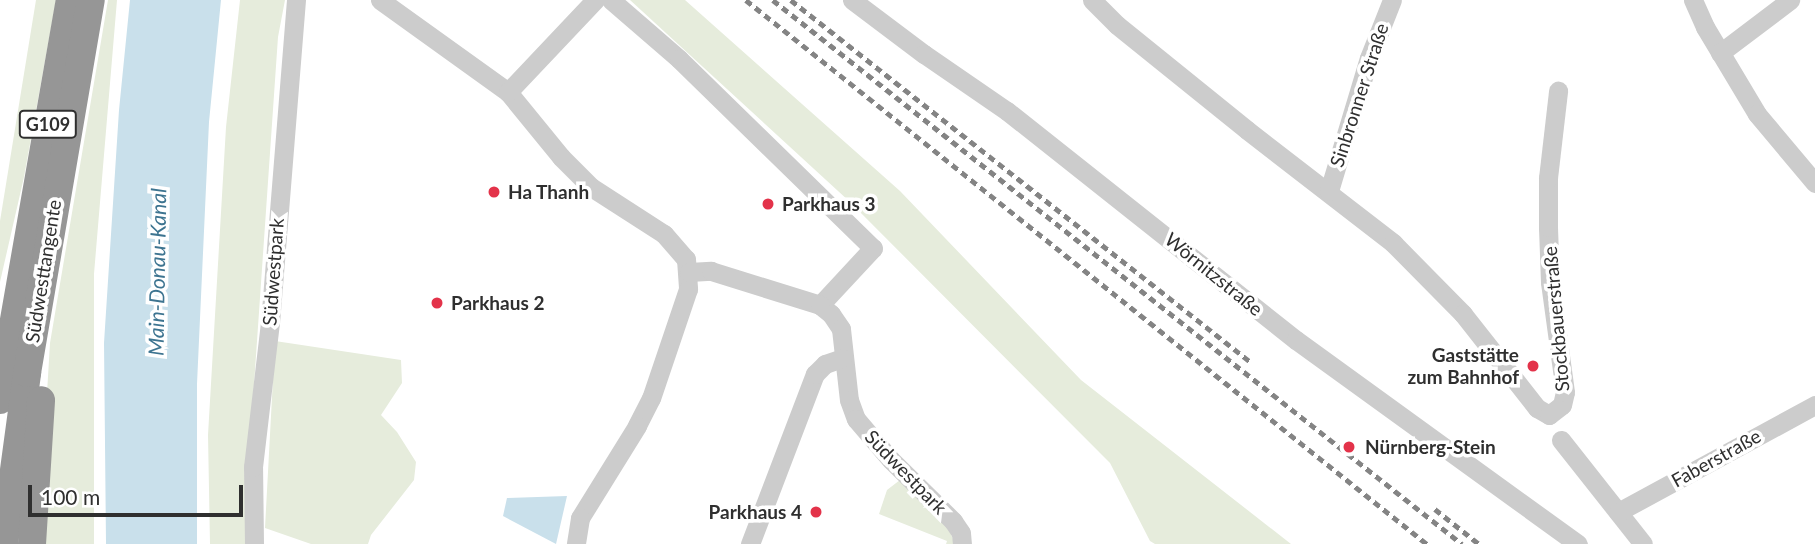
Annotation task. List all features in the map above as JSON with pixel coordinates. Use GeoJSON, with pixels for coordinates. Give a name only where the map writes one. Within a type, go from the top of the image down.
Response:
{"type":"FeatureCollection","features":[{"type":"Feature","properties":{"kind":"highway","name":"Südwesttangente"},"geometry":{"type":"LineString","coordinates":[[0,400],[70,0]]}},
{"type":"Feature","properties":{"kind":"highway","name":"Südwesttangente"},"geometry":{"type":"LineString","coordinates":[[4,544],[51,224],[91,0]]}},
{"type":"Feature","properties":{"kind":"highway"},"geometry":{"type":"LineString","coordinates":[[32,544],[51,224]]}},
{"type":"Feature","properties":{"kind":"highway"},"geometry":{"type":"LineString","coordinates":[[0,305],[25,247]]}},
{"type":"Feature","properties":{"kind":"street","name":"Südwestpark"},"geometry":{"type":"LineString","coordinates":[[254,544],[253,467],[270,323],[296,0]]}},
{"type":"Feature","properties":{"kind":"street"},"geometry":{"type":"LineString","coordinates":[[380,0],[508,93],[561,157],[592,187],[657,229],[677,246],[686,259],[689,272],[688,289],[651,398],[631,436],[585,509],[576,544]]}},
{"type":"Feature","properties":{"kind":"street"},"geometry":{"type":"LineString","coordinates":[[508,93],[595,0]]}},
{"type":"Feature","properties":{"kind":"street"},"geometry":{"type":"LineString","coordinates":[[611,0],[679,59],[873,248],[820,305],[711,271],[689,272]]}},
{"type":"Feature","properties":{"kind":"street","name":"Wörnitzstraße"},"geometry":{"type":"LineString","coordinates":[[852,0],[923,54],[1007,111],[1306,347],[1387,403],[1578,544]]}},
{"type":"Feature","properties":{"kind":"street"},"geometry":{"type":"LineString","coordinates":[[1092,0],[1117,24],[1225,113],[1329,191]]}},
{"type":"Feature","properties":{"kind":"street","name":"Sinbronner Straße"},"geometry":{"type":"LineString","coordinates":[[1329,191],[1369,58],[1392,0]]}},
{"type":"Feature","properties":{"kind":"street"},"geometry":{"type":"LineString","coordinates":[[1693,0],[1756,114],[1815,183]]}},
{"type":"Feature","properties":{"kind":"street"},"geometry":{"type":"LineString","coordinates":[[1720,53],[1790,0]]}},
{"type":"Feature","properties":{"kind":"street","name":"Stockbauerstraße"},"geometry":{"type":"LineString","coordinates":[[1329,191],[1393,243],[1428,277],[1463,314],[1537,408],[1549,415],[1562,405],[1565,393],[1550,282],[1548,227],[1548,178],[1558,91]]}},
{"type":"Feature","properties":{"kind":"street","name":"Südwestpark"},"geometry":{"type":"LineString","coordinates":[[820,305],[838,322],[849,400],[856,419],[885,453],[953,521],[961,533],[962,544]]}},
{"type":"Feature","properties":{"kind":"street"},"geometry":{"type":"LineString","coordinates":[[750,544],[815,374],[825,364],[842,358]]}},
{"type":"Feature","properties":{"kind":"street","name":"Faberstraße"},"geometry":{"type":"LineString","coordinates":[[1618,512],[1815,405]]}},
{"type":"Feature","properties":{"kind":"street"},"geometry":{"type":"LineString","coordinates":[[1561,440],[1643,544]]}},
{"type":"Feature","properties":{"kind":"green space"},"geometry":{"type":"Polygon","coordinates":[[[36,0],[56,0],[24,177],[0,282],[0,221],[36,0]]]}},
{"type":"Feature","properties":{"kind":"green space"},"geometry":{"type":"Polygon","coordinates":[[[108,0],[117,0],[94,274],[94,544],[38,544],[50,343],[108,0]]]}},
{"type":"Feature","properties":{"kind":"green space"},"geometry":{"type":"Polygon","coordinates":[[[240,0],[285,0],[278,37],[247,486],[246,544],[210,544],[208,435],[226,127],[240,0]]]}},
{"type":"Feature","properties":{"kind":"green space"},"geometry":{"type":"Polygon","coordinates":[[[630,0],[685,0],[900,191],[1081,380],[1291,544],[1155,544],[1150,541],[1110,463],[850,202],[630,0]]]}},
{"type":"Feature","properties":{"kind":"green space"},"geometry":{"type":"Polygon","coordinates":[[[275,341],[401,360],[402,383],[381,415],[397,432],[416,462],[414,480],[371,535],[368,544],[311,544],[265,528],[275,341]]]}},
{"type":"Feature","properties":{"kind":"green space"},"geometry":{"type":"Polygon","coordinates":[[[900,480],[948,527],[955,544],[946,544],[947,541],[879,514],[887,490],[900,480]]]}},
{"type":"Feature","properties":{"kind":"water","name":"Main-Donau-Kanal"},"geometry":{"type":"Polygon","coordinates":[[[130,0],[221,0],[209,122],[197,384],[197,544],[106,544],[104,343],[119,110],[130,0]]]}},
{"type":"Feature","properties":{"kind":"water"},"geometry":{"type":"Polygon","coordinates":[[[567,496],[556,544],[503,516],[507,498],[567,496]]]}},
{"type":"Feature","properties":{"kind":"railway"},"geometry":{"type":"LineString","coordinates":[[746,0],[1427,544]]}},
{"type":"Feature","properties":{"kind":"railway"},"geometry":{"type":"LineString","coordinates":[[773,0],[1462,544]]}},
{"type":"Feature","properties":{"kind":"railway"},"geometry":{"type":"LineString","coordinates":[[791,0],[1252,363]]}},
{"type":"Feature","properties":{"kind":"railway"},"geometry":{"type":"LineString","coordinates":[[1435,509],[1479,544]]}},
{"type":"Feature","properties":{"kind":"place","name":"Ha Thanh"},"geometry":{"type":"Point","coordinates":[494,192]}},
{"type":"Feature","properties":{"kind":"place","name":"Parkhaus 3"},"geometry":{"type":"Point","coordinates":[768,204]}},
{"type":"Feature","properties":{"kind":"place","name":"Parkhaus 2"},"geometry":{"type":"Point","coordinates":[437,303]}},
{"type":"Feature","properties":{"kind":"place","name":"Gaststätte zum Bahnhof"},"geometry":{"type":"Point","coordinates":[1533,366]}},
{"type":"Feature","properties":{"kind":"place","name":"Nürnberg-Stein"},"geometry":{"type":"Point","coordinates":[1349,447]}},
{"type":"Feature","properties":{"kind":"place","name":"Parkhaus 4"},"geometry":{"type":"Point","coordinates":[816,512]}}]}
